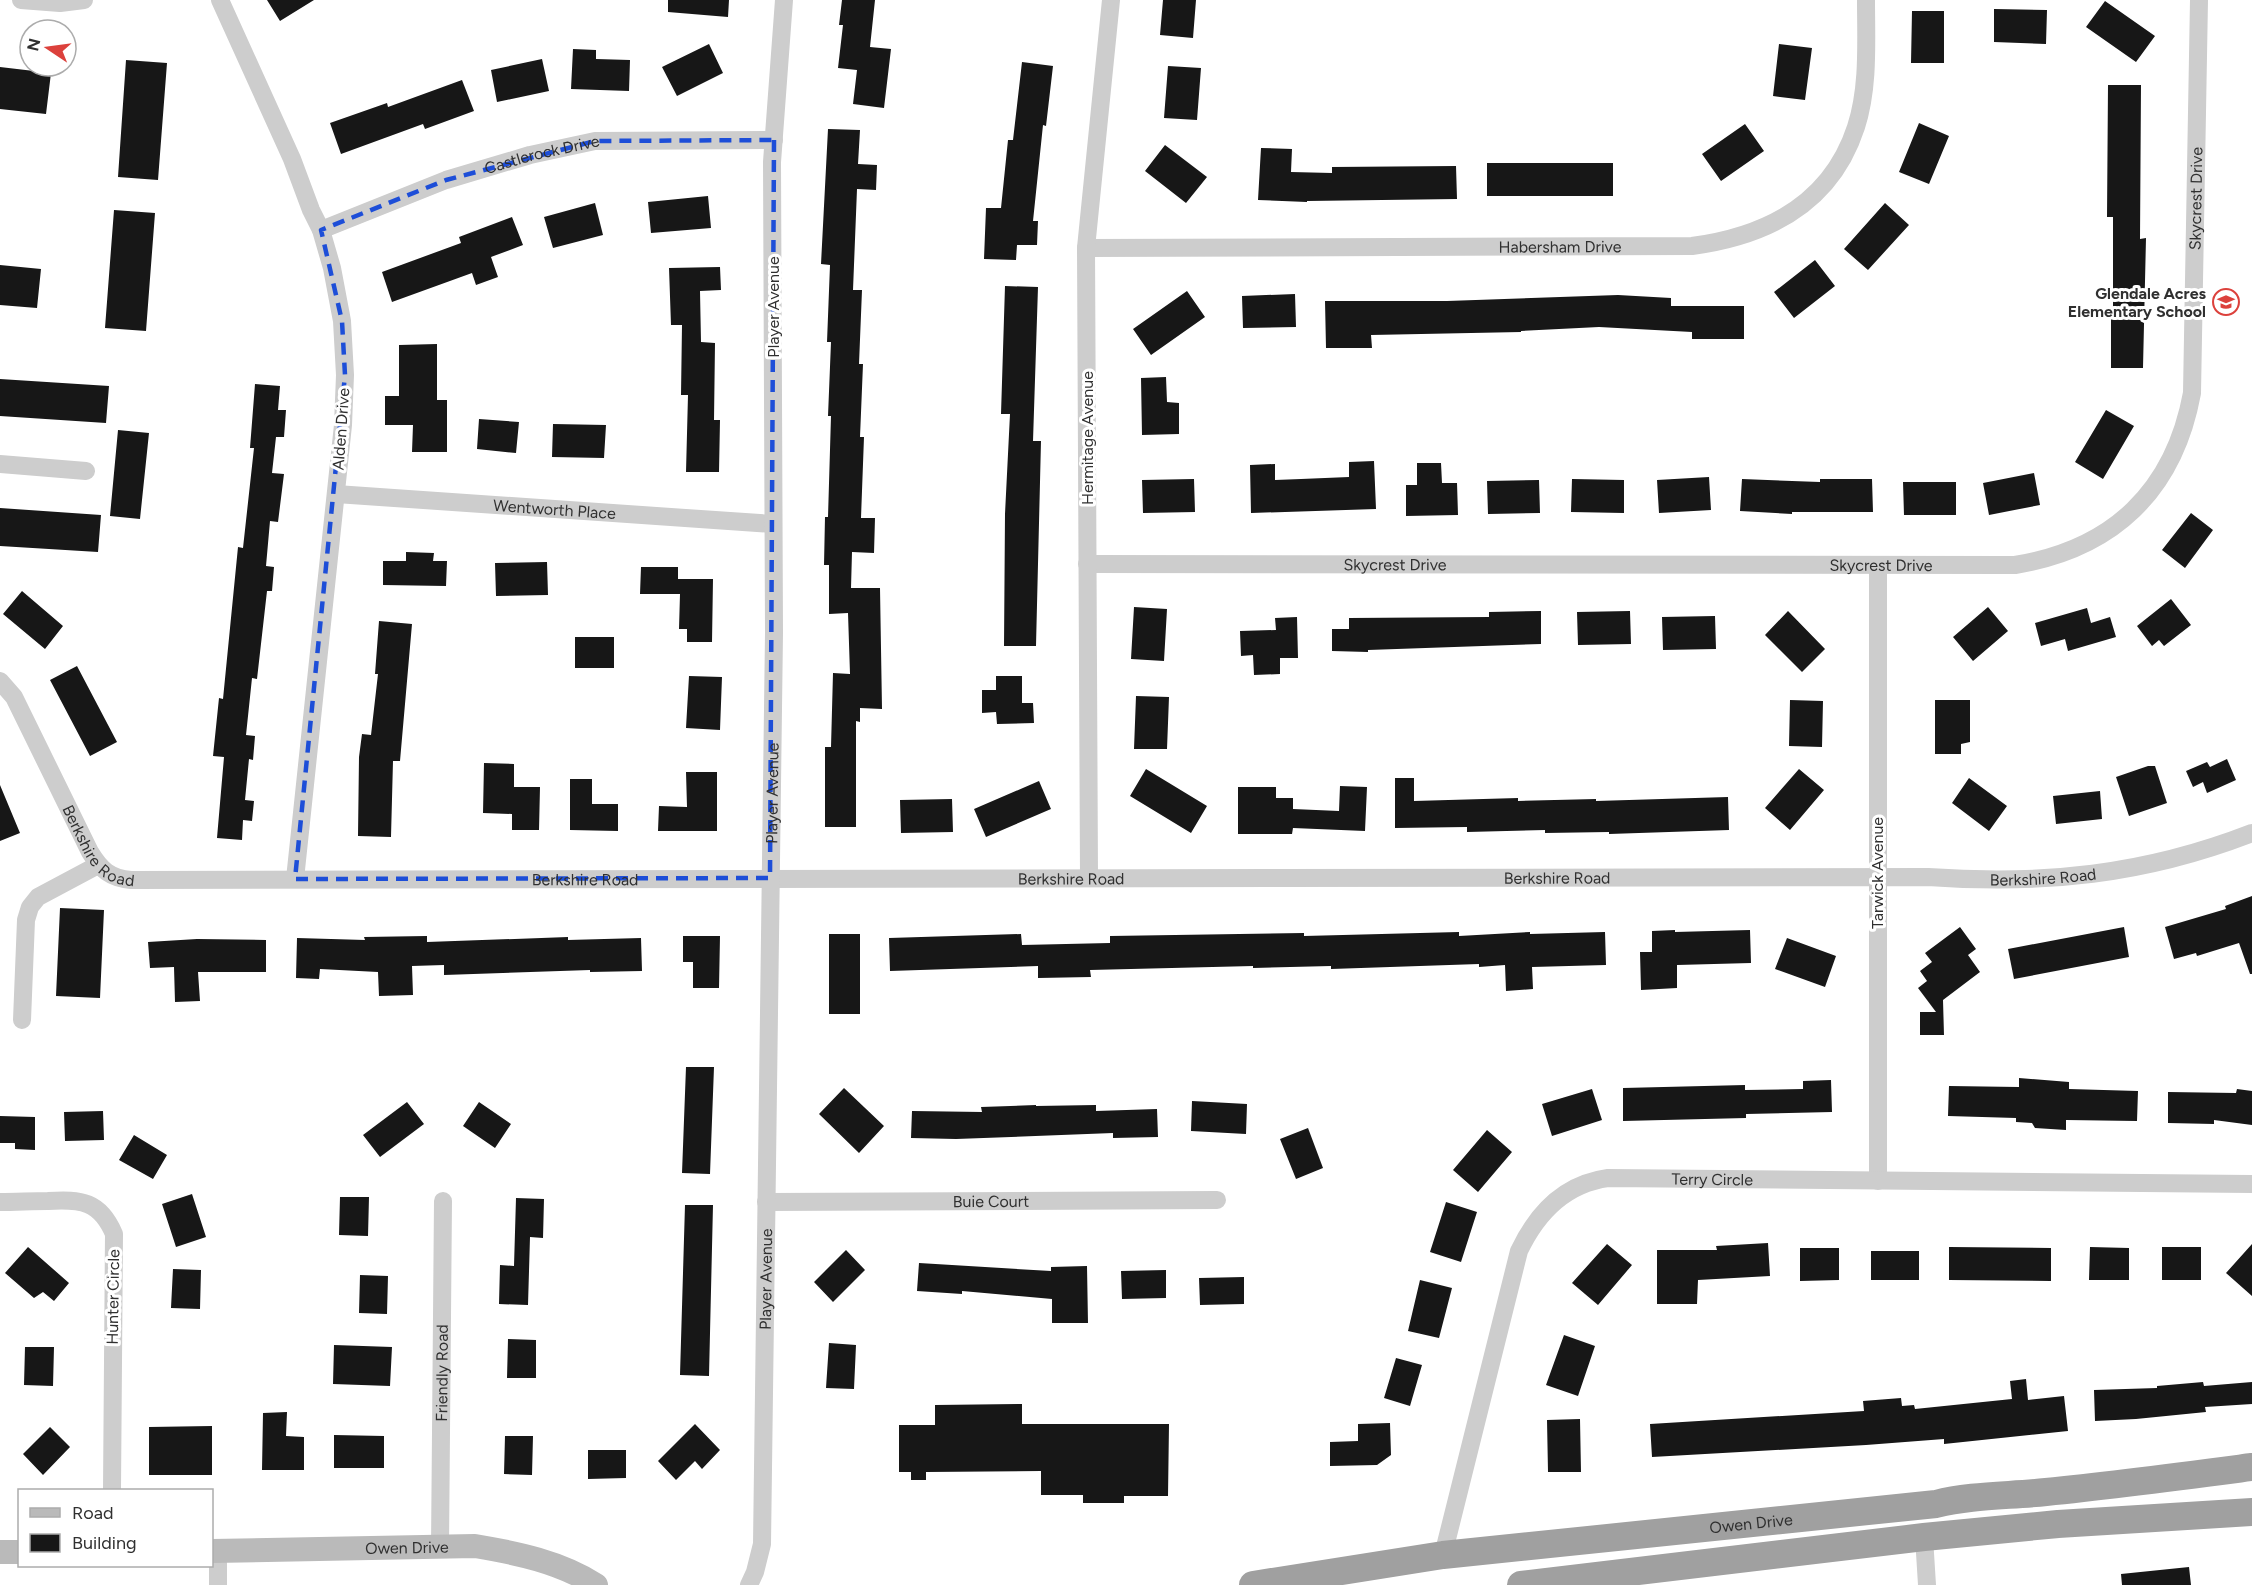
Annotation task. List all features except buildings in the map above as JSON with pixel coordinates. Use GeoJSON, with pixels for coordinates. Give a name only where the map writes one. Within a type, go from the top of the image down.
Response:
{"type":"FeatureCollection","features":[{"type":"Feature","properties":{"kind":"highway","name":"Owen Drive"},"geometry":{"type":"LineString","coordinates":[[1253,1585],[1443,1554],[1928,1504],[1955,1499],[2022,1495],[2252,1467]]}},
{"type":"Feature","properties":{"kind":"highway","name":"Owen Drive"},"geometry":{"type":"LineString","coordinates":[[1521,1585],[1924,1537],[2058,1524],[2252,1512]]}},
{"type":"Feature","properties":{"kind":"main road","name":"Owen Drive"},"geometry":{"type":"LineString","coordinates":[[215,1550],[475,1546],[510,1552],[577,1573],[597,1585]]}},
{"type":"Feature","properties":{"kind":"main road"},"geometry":{"type":"LineString","coordinates":[[0,1552],[18,1552]]}},
{"type":"Feature","properties":{"kind":"street"},"geometry":{"type":"LineString","coordinates":[[21,0],[60,3],[84,0]]}},
{"type":"Feature","properties":{"kind":"street","name":"Alden Drive"},"geometry":{"type":"LineString","coordinates":[[220,0],[321,230],[332,268],[342,321],[345,375],[343,425],[295,879]]}},
{"type":"Feature","properties":{"kind":"street","name":"Player Avenue"},"geometry":{"type":"LineString","coordinates":[[749,1585],[762,1544],[773,524],[772,162],[784,0]]}},
{"type":"Feature","properties":{"kind":"street","name":"Hermitage Avenue"},"geometry":{"type":"LineString","coordinates":[[1089,877],[1086,248],[1111,0]]}},
{"type":"Feature","properties":{"kind":"street","name":"Habersham Drive"},"geometry":{"type":"LineString","coordinates":[[1086,248],[1692,246],[1723,242],[1745,236],[1778,221],[1814,195],[1832,175],[1846,151],[1856,126],[1864,86],[1866,0]]}},
{"type":"Feature","properties":{"kind":"street","name":"Skycrest Drive"},"geometry":{"type":"LineString","coordinates":[[1087,564],[2015,565],[2041,561],[2072,551],[2096,539],[2122,521],[2147,495],[2166,470],[2184,428],[2192,393],[2199,0]]}},
{"type":"Feature","properties":{"kind":"street","name":"Castlerock Drive"},"geometry":{"type":"LineString","coordinates":[[321,230],[446,180],[530,155],[595,141],[774,140]]}},
{"type":"Feature","properties":{"kind":"street"},"geometry":{"type":"LineString","coordinates":[[0,464],[86,471]]}},
{"type":"Feature","properties":{"kind":"street","name":"Wentworth Place"},"geometry":{"type":"LineString","coordinates":[[336,494],[773,524]]}},
{"type":"Feature","properties":{"kind":"street","name":"Tarwick Avenue"},"geometry":{"type":"LineString","coordinates":[[1878,566],[1878,1181]]}},
{"type":"Feature","properties":{"kind":"street","name":"Berkshire Road"},"geometry":{"type":"LineString","coordinates":[[0,681],[14,697],[98,865],[107,874],[118,879],[131,880],[1928,877],[1998,881],[2068,878],[2122,871],[2175,859],[2252,832]]}},
{"type":"Feature","properties":{"kind":"street"},"geometry":{"type":"LineString","coordinates":[[22,1020],[26,920],[30,907],[38,897],[98,865]]}},
{"type":"Feature","properties":{"kind":"street","name":"Terry Circle"},"geometry":{"type":"LineString","coordinates":[[1443,1554],[1519,1251],[1528,1231],[1545,1209],[1562,1195],[1582,1184],[1608,1178],[2252,1184]]}},
{"type":"Feature","properties":{"kind":"street","name":"Hunter Circle"},"geometry":{"type":"LineString","coordinates":[[0,1203],[75,1200],[100,1211],[109,1221],[114,1234],[112,1489]]}},
{"type":"Feature","properties":{"kind":"street","name":"Buie Court"},"geometry":{"type":"LineString","coordinates":[[766,1202],[1217,1200]]}},
{"type":"Feature","properties":{"kind":"street","name":"Friendly Road"},"geometry":{"type":"LineString","coordinates":[[440,1546],[443,1201]]}},
{"type":"Feature","properties":{"kind":"street"},"geometry":{"type":"LineString","coordinates":[[1924,1537],[1927,1585]]}},
{"type":"Feature","properties":{"kind":"street"},"geometry":{"type":"LineString","coordinates":[[215,1550],[218,1585]]}},
{"type":"Feature","properties":{"kind":"highlighted area"},"geometry":{"type":"Polygon","coordinates":[[[774,140],[770,878],[295,879],[345,375],[342,321],[321,230],[446,180],[595,141],[774,140]]]}},
{"type":"Feature","properties":{"kind":"place","name":"Glendale Acres Elementary School"},"geometry":{"type":"Point","coordinates":[2226,302]}}]}
